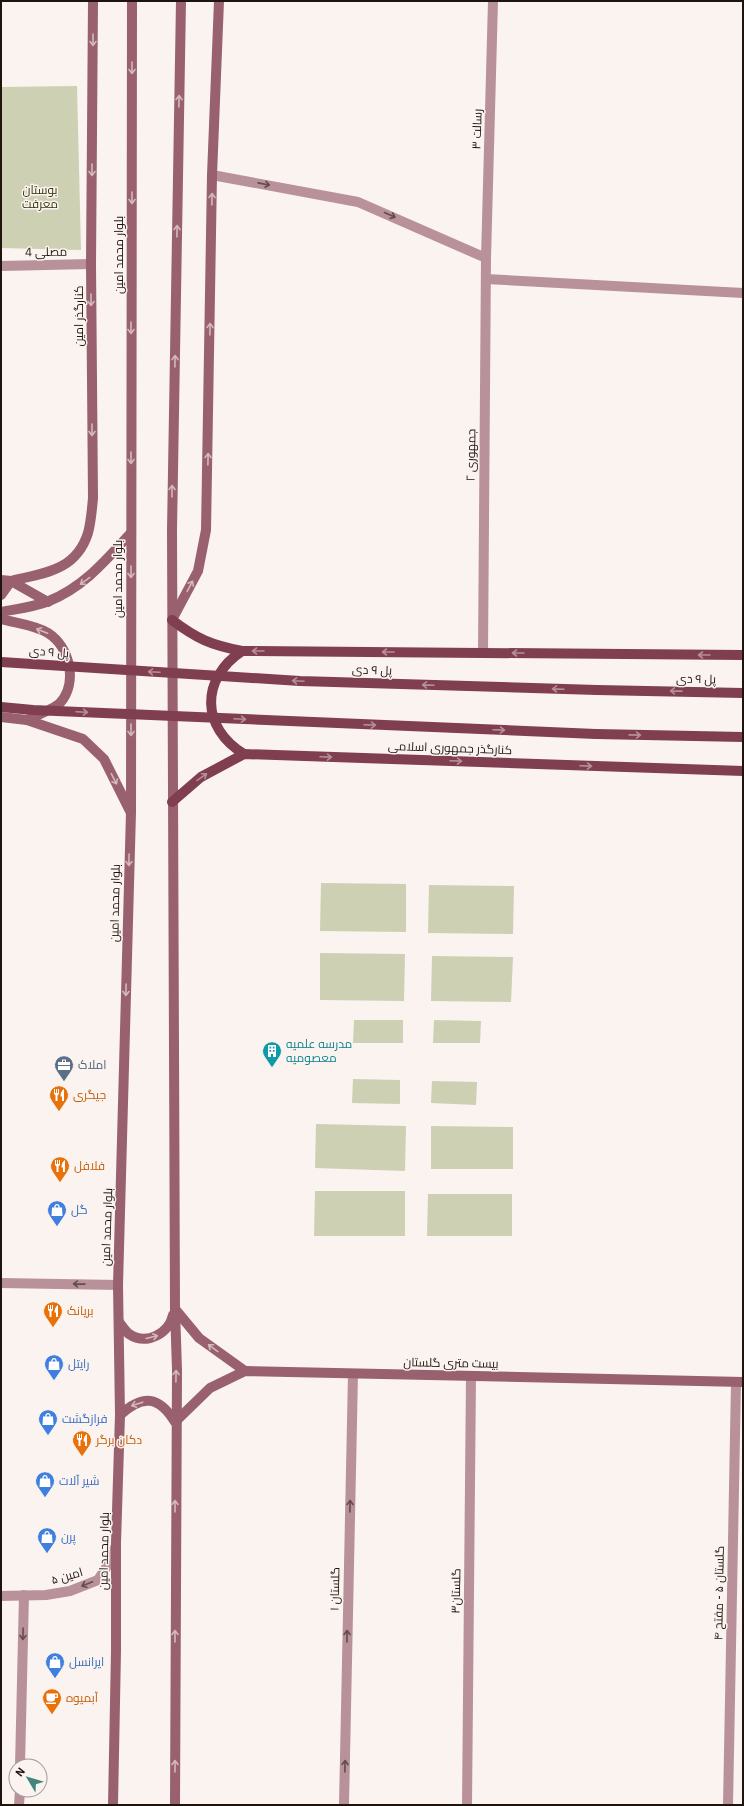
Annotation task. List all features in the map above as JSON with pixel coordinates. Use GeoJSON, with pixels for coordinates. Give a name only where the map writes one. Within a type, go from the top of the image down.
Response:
{"type":"FeatureCollection","features":[{"type":"Feature","properties":{"kind":"main road","name":"کنارگذر امین"},"geometry":{"type":"LineString","coordinates":[[6,580],[52,571],[62,567],[74,558],[83,545],[88,532],[93,498],[91,264],[93,1]]}},
{"type":"Feature","properties":{"kind":"main road","name":"بلوار محمد امین"},"geometry":{"type":"LineString","coordinates":[[113,1805],[116,1651],[116,1543],[120,1415],[118,1285],[130,812],[132,1]]}},
{"type":"Feature","properties":{"kind":"main road"},"geometry":{"type":"LineString","coordinates":[[176,1802],[175,1422],[177,1370],[175,1308],[172,530],[181,1]]}},
{"type":"Feature","properties":{"kind":"main road"},"geometry":{"type":"LineString","coordinates":[[172,620],[198,571],[206,530],[212,175],[219,1]]}},
{"type":"Feature","properties":{"kind":"main road"},"geometry":{"type":"LineString","coordinates":[[1,612],[48,602],[70,592],[93,575],[131,533]]}},
{"type":"Feature","properties":{"kind":"main road"},"geometry":{"type":"LineString","coordinates":[[1,595],[6,580],[48,602]]}},
{"type":"Feature","properties":{"kind":"main road"},"geometry":{"type":"LineString","coordinates":[[1,619],[48,633],[64,649],[70,669],[68,690],[59,704],[27,720]]}},
{"type":"Feature","properties":{"kind":"main road"},"geometry":{"type":"LineString","coordinates":[[172,620],[201,639],[215,646],[242,651],[743,655]]}},
{"type":"Feature","properties":{"kind":"main road"},"geometry":{"type":"LineString","coordinates":[[242,651],[230,659],[221,670],[214,682],[211,696],[212,710],[219,730],[232,747],[244,754]]}},
{"type":"Feature","properties":{"kind":"main road","name":"پل ۹ دی"},"geometry":{"type":"LineString","coordinates":[[1,662],[300,681],[743,693]]}},
{"type":"Feature","properties":{"kind":"main road"},"geometry":{"type":"LineString","coordinates":[[1,707],[596,734],[743,737]]}},
{"type":"Feature","properties":{"kind":"main road"},"geometry":{"type":"LineString","coordinates":[[1,717],[27,720],[83,739],[104,759],[130,812]]}},
{"type":"Feature","properties":{"kind":"main road"},"geometry":{"type":"LineString","coordinates":[[172,802],[201,777],[244,754]]}},
{"type":"Feature","properties":{"kind":"main road","name":"کنارگذر جمهوری اسلامی"},"geometry":{"type":"LineString","coordinates":[[244,754],[743,771]]}},
{"type":"Feature","properties":{"kind":"main road"},"geometry":{"type":"LineString","coordinates":[[119,1322],[130,1334],[145,1339],[160,1335],[171,1324],[175,1308]]}},
{"type":"Feature","properties":{"kind":"main road"},"geometry":{"type":"LineString","coordinates":[[175,1308],[199,1338],[245,1371]]}},
{"type":"Feature","properties":{"kind":"main road","name":"بیست متری گلستان"},"geometry":{"type":"LineString","coordinates":[[175,1422],[210,1388],[245,1371],[740,1382]]}},
{"type":"Feature","properties":{"kind":"main road"},"geometry":{"type":"LineString","coordinates":[[120,1415],[133,1403],[150,1400],[166,1407],[175,1422]]}},
{"type":"Feature","properties":{"kind":"street","name":"رسالت ۳"},"geometry":{"type":"LineString","coordinates":[[486,258],[493,1]]}},
{"type":"Feature","properties":{"kind":"street"},"geometry":{"type":"LineString","coordinates":[[212,175],[358,202],[486,258]]}},
{"type":"Feature","properties":{"kind":"street","name":"جمهوری ۲"},"geometry":{"type":"LineString","coordinates":[[482,653],[486,258]]}},
{"type":"Feature","properties":{"kind":"street","name":"مصلی 4"},"geometry":{"type":"LineString","coordinates":[[1,266],[91,264]]}},
{"type":"Feature","properties":{"kind":"street"},"geometry":{"type":"LineString","coordinates":[[486,279],[743,293]]}},
{"type":"Feature","properties":{"kind":"street"},"geometry":{"type":"LineString","coordinates":[[743,650],[743,655]]}},
{"type":"Feature","properties":{"kind":"street"},"geometry":{"type":"LineString","coordinates":[[1,1283],[118,1285]]}},
{"type":"Feature","properties":{"kind":"street","name":"گلستان ۱"},"geometry":{"type":"LineString","coordinates":[[344,1805],[353,1374]]}},
{"type":"Feature","properties":{"kind":"street","name":"گلستان۳"},"geometry":{"type":"LineString","coordinates":[[467,1805],[471,1376]]}},
{"type":"Feature","properties":{"kind":"street","name":"گلستان ۵ - مفتح ۴"},"geometry":{"type":"LineString","coordinates":[[728,1805],[740,1382]]}},
{"type":"Feature","properties":{"kind":"street","name":"امین ۵"},"geometry":{"type":"LineString","coordinates":[[1,1596],[46,1595],[70,1591],[98,1580],[109,1563],[116,1543]]}},
{"type":"Feature","properties":{"kind":"street"},"geometry":{"type":"LineString","coordinates":[[20,1758],[24,1596]]}},
{"type":"Feature","properties":{"kind":"green space","name":"بوستان معرفت"},"geometry":{"type":"Polygon","coordinates":[[[77,86],[81,250],[1,248],[1,87],[77,86]]]}},
{"type":"Feature","properties":{"kind":"green space"},"geometry":{"type":"Polygon","coordinates":[[[321,883],[406,884],[406,932],[320,931],[321,883]]]}},
{"type":"Feature","properties":{"kind":"green space"},"geometry":{"type":"Polygon","coordinates":[[[429,885],[514,886],[513,934],[428,933],[429,885]]]}},
{"type":"Feature","properties":{"kind":"green space"},"geometry":{"type":"Polygon","coordinates":[[[320,953],[405,954],[404,1001],[320,1000],[320,953]]]}},
{"type":"Feature","properties":{"kind":"green space"},"geometry":{"type":"Polygon","coordinates":[[[432,956],[513,957],[511,1002],[431,1001],[432,956]]]}},
{"type":"Feature","properties":{"kind":"green space"},"geometry":{"type":"Polygon","coordinates":[[[354,1020],[403,1020],[403,1043],[353,1043],[354,1020]]]}},
{"type":"Feature","properties":{"kind":"green space"},"geometry":{"type":"Polygon","coordinates":[[[434,1020],[481,1021],[480,1043],[433,1043],[434,1020]]]}},
{"type":"Feature","properties":{"kind":"green space"},"geometry":{"type":"Polygon","coordinates":[[[353,1079],[400,1080],[400,1104],[352,1103],[353,1079]]]}},
{"type":"Feature","properties":{"kind":"green space"},"geometry":{"type":"Polygon","coordinates":[[[432,1081],[477,1082],[476,1105],[431,1103],[432,1081]]]}},
{"type":"Feature","properties":{"kind":"green space"},"geometry":{"type":"Polygon","coordinates":[[[316,1124],[406,1126],[405,1171],[315,1168],[316,1124]]]}},
{"type":"Feature","properties":{"kind":"green space"},"geometry":{"type":"Polygon","coordinates":[[[431,1126],[513,1127],[513,1169],[431,1169],[431,1126]]]}},
{"type":"Feature","properties":{"kind":"green space"},"geometry":{"type":"Polygon","coordinates":[[[315,1191],[405,1191],[405,1236],[314,1236],[315,1191]]]}},
{"type":"Feature","properties":{"kind":"green space"},"geometry":{"type":"Polygon","coordinates":[[[428,1194],[512,1194],[512,1236],[427,1236],[428,1194]]]}},
{"type":"Feature","properties":{"kind":"place","name":"مدرسه علمیه معصومیه"},"geometry":{"type":"Point","coordinates":[272,1068]}},
{"type":"Feature","properties":{"kind":"place","name":"املاک"},"geometry":{"type":"Point","coordinates":[64,1082]}},
{"type":"Feature","properties":{"kind":"place","name":"جیگری"},"geometry":{"type":"Point","coordinates":[59,1112]}},
{"type":"Feature","properties":{"kind":"place","name":"فلافل"},"geometry":{"type":"Point","coordinates":[60,1183]}},
{"type":"Feature","properties":{"kind":"place","name":"گل"},"geometry":{"type":"Point","coordinates":[57,1227]}},
{"type":"Feature","properties":{"kind":"place","name":"بریانک"},"geometry":{"type":"Point","coordinates":[53,1328]}},
{"type":"Feature","properties":{"kind":"place","name":"رایتل"},"geometry":{"type":"Point","coordinates":[54,1381]}},
{"type":"Feature","properties":{"kind":"place","name":"فرازگشت"},"geometry":{"type":"Point","coordinates":[48,1436]}},
{"type":"Feature","properties":{"kind":"place","name":"دکان برگر"},"geometry":{"type":"Point","coordinates":[82,1457]}},
{"type":"Feature","properties":{"kind":"place","name":"شیر آلات"},"geometry":{"type":"Point","coordinates":[45,1498]}},
{"type":"Feature","properties":{"kind":"place","name":"پرن"},"geometry":{"type":"Point","coordinates":[47,1554]}},
{"type":"Feature","properties":{"kind":"place","name":"ایرانسل"},"geometry":{"type":"Point","coordinates":[55,1679]}},
{"type":"Feature","properties":{"kind":"place","name":"آبمیوه"},"geometry":{"type":"Point","coordinates":[52,1715]}}]}
